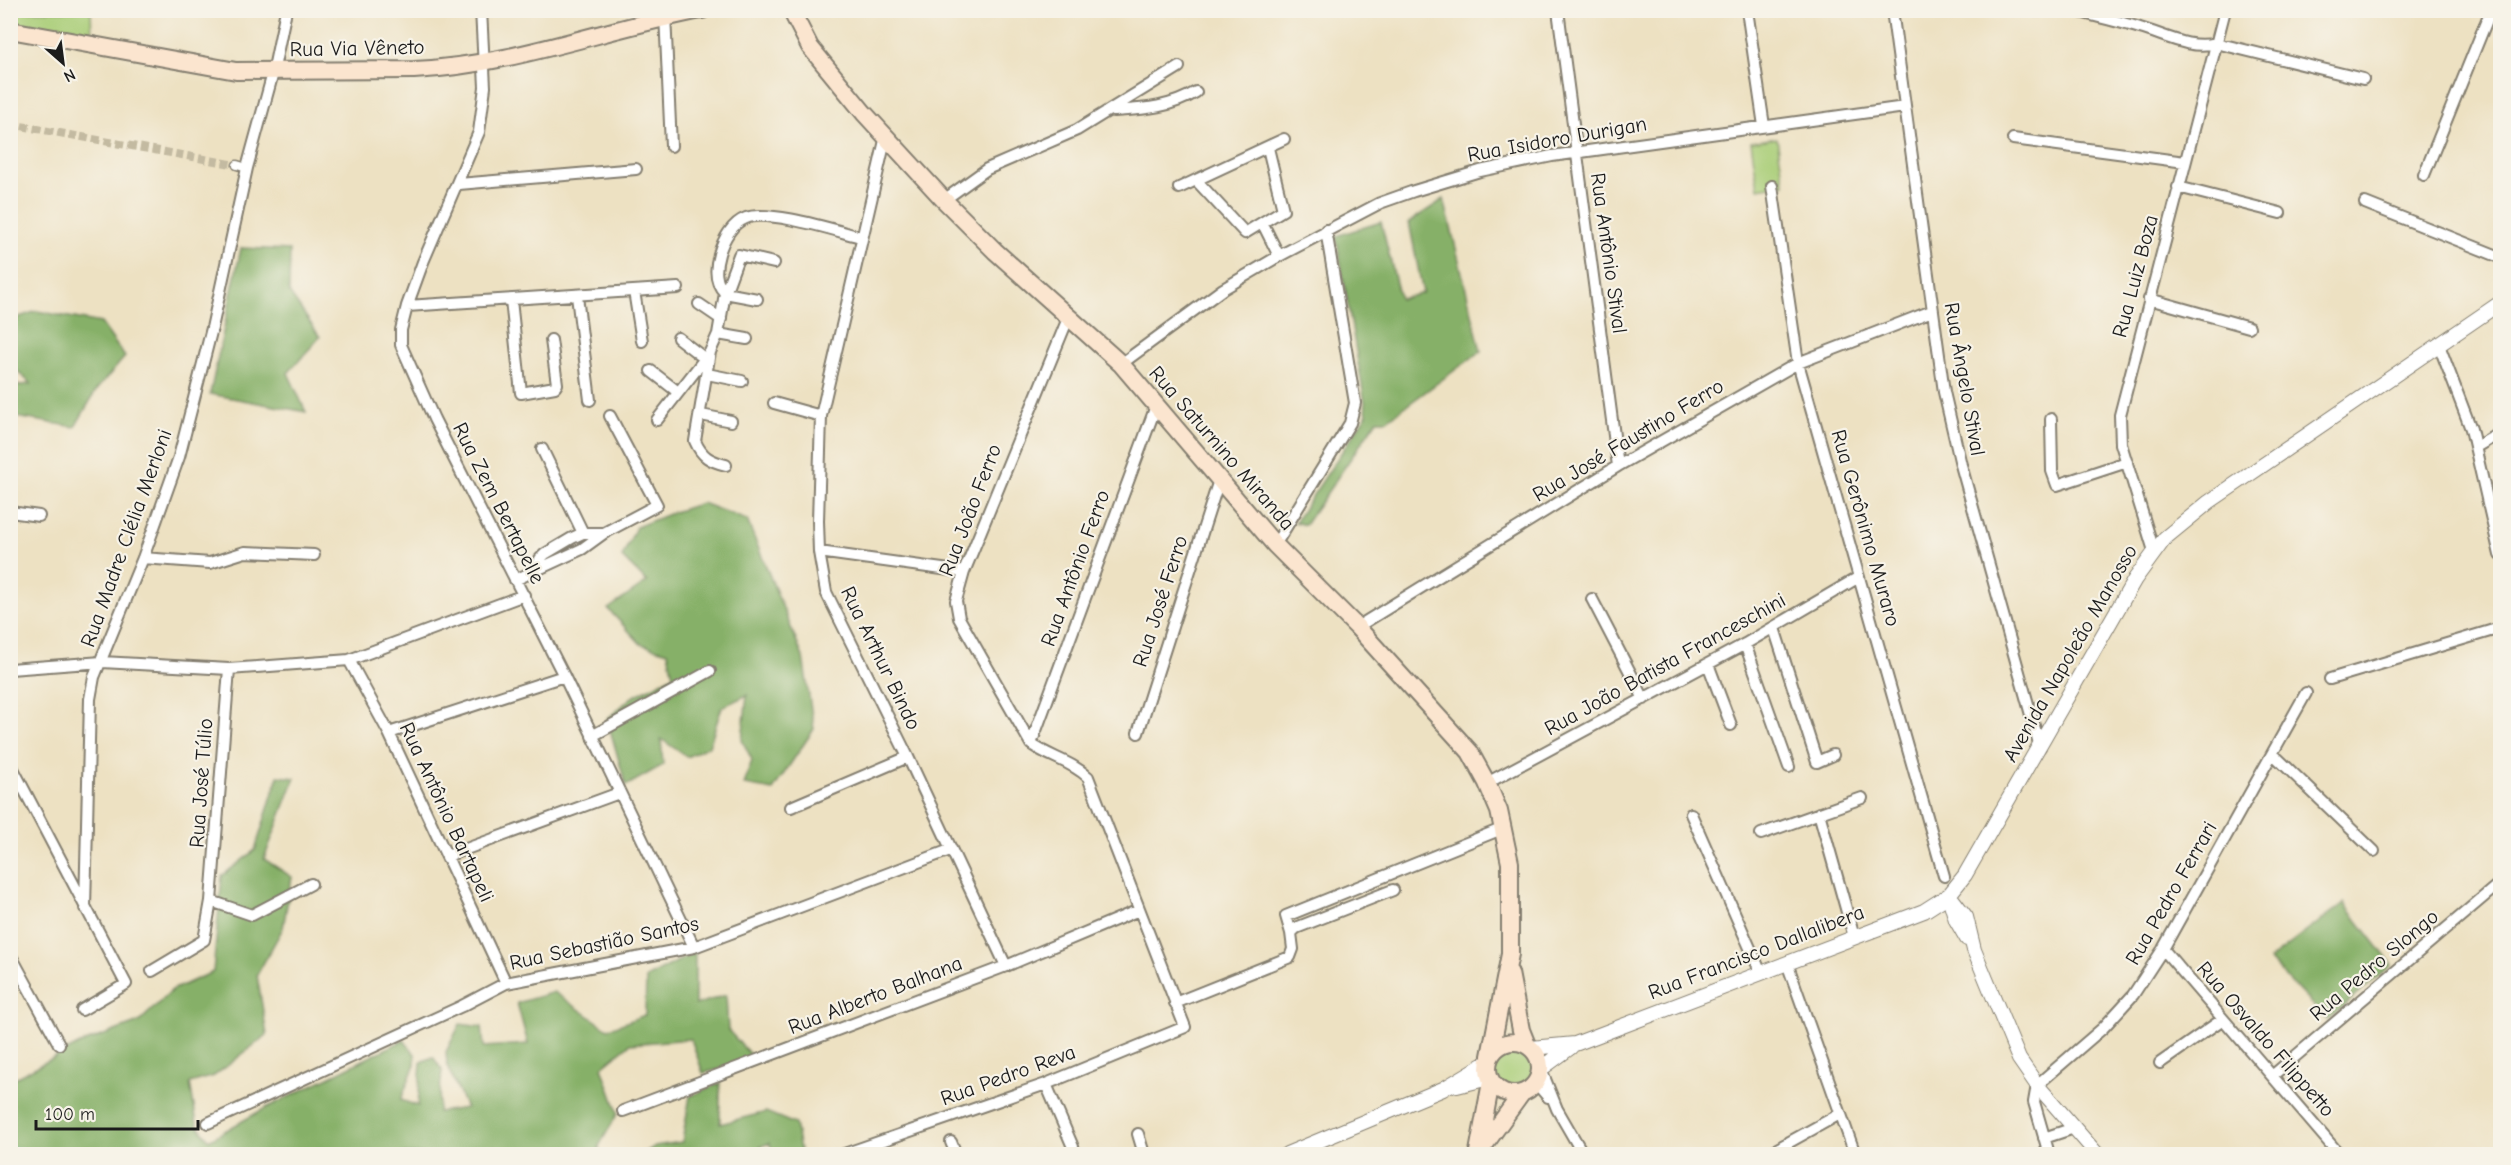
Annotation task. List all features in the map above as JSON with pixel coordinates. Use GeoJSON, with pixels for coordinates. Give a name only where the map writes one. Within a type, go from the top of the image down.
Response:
{"type":"FeatureCollection","features":[{"type":"Feature","properties":{"kind":"main road","name":"Rua Via Vêneto"},"geometry":{"type":"LineString","coordinates":[[10,30],[236,71],[273,73],[442,69],[485,62],[665,14],[702,10]]}},
{"type":"Feature","properties":{"kind":"main road","name":"Rua Saturnino Miranda"},"geometry":{"type":"LineString","coordinates":[[791,10],[810,47],[944,200],[995,250],[1121,364],[1275,545],[1357,627],[1470,752],[1487,783],[1504,828],[1510,863],[1512,917],[1509,966],[1490,1069],[1478,1155]]}},
{"type":"Feature","properties":{"kind":"main road","name":"Rua Saturnino Miranda"},"geometry":{"type":"LineString","coordinates":[[1509,966],[1521,1030],[1529,1046]]}},
{"type":"Feature","properties":{"kind":"main road"},"geometry":{"type":"LineString","coordinates":[[1478,1155],[1522,1093],[1538,1076],[1536,1053],[1529,1046],[1519,1042],[1502,1044],[1490,1069],[1505,1093],[1522,1093]]}},
{"type":"Feature","properties":{"kind":"street","name":"Rua Madre Clélia Merloni"},"geometry":{"type":"LineString","coordinates":[[85,908],[90,699],[94,677],[102,662],[179,457],[212,328],[242,167],[273,73],[286,10]]}},
{"type":"Feature","properties":{"kind":"street","name":"Rua Zem Bertapelle"},"geometry":{"type":"LineString","coordinates":[[481,10],[485,62],[484,109],[480,132],[423,262],[407,306],[401,330],[401,345],[515,580],[564,675],[591,736],[694,947]]}},
{"type":"Feature","properties":{"kind":"street","name":"Rua Antônio Stival"},"geometry":{"type":"LineString","coordinates":[[1558,10],[1618,466]]}},
{"type":"Feature","properties":{"kind":"street"},"geometry":{"type":"LineString","coordinates":[[1747,10],[1764,126]]}},
{"type":"Feature","properties":{"kind":"street","name":"Rua Ângelo Stival"},"geometry":{"type":"LineString","coordinates":[[1892,10],[1944,392],[1960,465],[2040,747]]}},
{"type":"Feature","properties":{"kind":"street"},"geometry":{"type":"LineString","coordinates":[[2072,10],[2143,28],[2189,44],[2216,43],[2363,79]]}},
{"type":"Feature","properties":{"kind":"street","name":"Rua Luiz Boza"},"geometry":{"type":"LineString","coordinates":[[2154,551],[2119,435],[2120,415],[2225,10]]}},
{"type":"Feature","properties":{"kind":"street"},"geometry":{"type":"LineString","coordinates":[[2424,175],[2491,10]]}},
{"type":"Feature","properties":{"kind":"street"},"geometry":{"type":"LineString","coordinates":[[665,14],[671,146]]}},
{"type":"Feature","properties":{"kind":"street"},"geometry":{"type":"LineString","coordinates":[[944,200],[987,169],[1077,130],[1179,66]]}},
{"type":"Feature","properties":{"kind":"street"},"geometry":{"type":"LineString","coordinates":[[1110,111],[1153,108],[1178,103],[1196,92]]}},
{"type":"Feature","properties":{"kind":"street","name":"Rua Isidoro Durigan"},"geometry":{"type":"LineString","coordinates":[[1121,364],[1222,289],[1326,230],[1380,203],[1413,191],[1480,171],[1576,152],[1905,107]]}},
{"type":"Feature","properties":{"kind":"street","name":"Rua Arthur Bindo"},"geometry":{"type":"LineString","coordinates":[[886,136],[821,416],[819,552],[826,592],[908,757],[1006,966]]}},
{"type":"Feature","properties":{"kind":"street"},"geometry":{"type":"LineString","coordinates":[[1179,188],[1284,139]]}},
{"type":"Feature","properties":{"kind":"street"},"geometry":{"type":"LineString","coordinates":[[2013,139],[2185,162]]}},
{"type":"Feature","properties":{"kind":"street"},"geometry":{"type":"LineString","coordinates":[[1196,180],[1245,233],[1283,210],[1268,148]]}},
{"type":"Feature","properties":{"kind":"street"},"geometry":{"type":"LineString","coordinates":[[459,184],[636,169]]}},
{"type":"Feature","properties":{"kind":"street","name":"Rua Gerônimo Muraro"},"geometry":{"type":"LineString","coordinates":[[1772,186],[1798,363],[1944,876]]}},
{"type":"Feature","properties":{"kind":"street"},"geometry":{"type":"LineString","coordinates":[[2178,187],[2280,213]]}},
{"type":"Feature","properties":{"kind":"street"},"geometry":{"type":"LineString","coordinates":[[2366,203],[2500,257]]}},
{"type":"Feature","properties":{"kind":"street"},"geometry":{"type":"LineString","coordinates":[[757,299],[725,293],[715,269],[723,242],[736,223],[748,217],[768,216],[861,237]]}},
{"type":"Feature","properties":{"kind":"street"},"geometry":{"type":"LineString","coordinates":[[1263,224],[1279,256]]}},
{"type":"Feature","properties":{"kind":"street"},"geometry":{"type":"LineString","coordinates":[[1275,545],[1350,423],[1355,403],[1326,230]]}},
{"type":"Feature","properties":{"kind":"street"},"geometry":{"type":"LineString","coordinates":[[657,420],[707,355],[718,334],[725,293],[738,255],[774,263]]}},
{"type":"Feature","properties":{"kind":"street"},"geometry":{"type":"LineString","coordinates":[[407,306],[678,288]]}},
{"type":"Feature","properties":{"kind":"street"},"geometry":{"type":"LineString","coordinates":[[634,291],[642,341]]}},
{"type":"Feature","properties":{"kind":"street"},"geometry":{"type":"LineString","coordinates":[[577,296],[590,400]]}},
{"type":"Feature","properties":{"kind":"street"},"geometry":{"type":"LineString","coordinates":[[2149,299],[2249,327]]}},
{"type":"Feature","properties":{"kind":"street"},"geometry":{"type":"LineString","coordinates":[[511,300],[521,393],[555,387],[557,384],[551,340]]}},
{"type":"Feature","properties":{"kind":"street","name":"Avenida Napoleão Manosso"},"geometry":{"type":"LineString","coordinates":[[1949,895],[1965,875],[2135,579],[2154,551],[2192,514],[2500,303]]}},
{"type":"Feature","properties":{"kind":"street"},"geometry":{"type":"LineString","coordinates":[[699,304],[721,319]]}},
{"type":"Feature","properties":{"kind":"street","name":"Rua José Faustino Ferro"},"geometry":{"type":"LineString","coordinates":[[1357,627],[1618,466],[1798,363],[1932,312]]}},
{"type":"Feature","properties":{"kind":"street","name":"Rua João Ferro"},"geometry":{"type":"LineString","coordinates":[[1031,744],[960,618],[956,602],[964,572],[1069,316]]}},
{"type":"Feature","properties":{"kind":"street"},"geometry":{"type":"LineString","coordinates":[[718,334],[747,339]]}},
{"type":"Feature","properties":{"kind":"street"},"geometry":{"type":"LineString","coordinates":[[678,338],[707,355]]}},
{"type":"Feature","properties":{"kind":"street"},"geometry":{"type":"LineString","coordinates":[[2439,345],[2476,447],[2500,555]]}},
{"type":"Feature","properties":{"kind":"street"},"geometry":{"type":"LineString","coordinates":[[707,355],[707,374],[695,441],[700,452],[712,462],[726,465]]}},
{"type":"Feature","properties":{"kind":"street"},"geometry":{"type":"LineString","coordinates":[[651,371],[678,392]]}},
{"type":"Feature","properties":{"kind":"street"},"geometry":{"type":"LineString","coordinates":[[707,374],[742,381]]}},
{"type":"Feature","properties":{"kind":"street"},"geometry":{"type":"LineString","coordinates":[[774,403],[821,416]]}},
{"type":"Feature","properties":{"kind":"street","name":"Rua Antônio Ferro"},"geometry":{"type":"LineString","coordinates":[[1031,744],[1156,406]]}},
{"type":"Feature","properties":{"kind":"street"},"geometry":{"type":"LineString","coordinates":[[700,415],[731,421]]}},
{"type":"Feature","properties":{"kind":"street"},"geometry":{"type":"LineString","coordinates":[[515,580],[582,549],[604,532],[657,505],[610,416]]}},
{"type":"Feature","properties":{"kind":"street"},"geometry":{"type":"LineString","coordinates":[[2050,419],[2052,471],[2057,485],[2127,462]]}},
{"type":"Feature","properties":{"kind":"street"},"geometry":{"type":"LineString","coordinates":[[2476,447],[2500,433]]}},
{"type":"Feature","properties":{"kind":"street"},"geometry":{"type":"LineString","coordinates":[[542,449],[583,532]]}},
{"type":"Feature","properties":{"kind":"street","name":"Rua José Ferro"},"geometry":{"type":"LineString","coordinates":[[1138,733],[1219,480]]}},
{"type":"Feature","properties":{"kind":"street"},"geometry":{"type":"LineString","coordinates":[[10,512],[39,516]]}},
{"type":"Feature","properties":{"kind":"street"},"geometry":{"type":"LineString","coordinates":[[537,569],[540,559],[545,554],[583,532],[604,532]]}},
{"type":"Feature","properties":{"kind":"street"},"geometry":{"type":"LineString","coordinates":[[142,558],[210,563],[245,552],[314,555]]}},
{"type":"Feature","properties":{"kind":"street"},"geometry":{"type":"LineString","coordinates":[[819,552],[964,572]]}},
{"type":"Feature","properties":{"kind":"street","name":"Rua João Batista Franceschini"},"geometry":{"type":"LineString","coordinates":[[1487,783],[1774,628],[1858,576]]}},
{"type":"Feature","properties":{"kind":"street"},"geometry":{"type":"LineString","coordinates":[[10,669],[102,662],[229,669],[350,660],[524,595]]}},
{"type":"Feature","properties":{"kind":"street"},"geometry":{"type":"LineString","coordinates":[[1592,599],[1644,699]]}},
{"type":"Feature","properties":{"kind":"street"},"geometry":{"type":"LineString","coordinates":[[1774,628],[1817,762],[1833,755]]}},
{"type":"Feature","properties":{"kind":"street"},"geometry":{"type":"LineString","coordinates":[[2330,679],[2500,628]]}},
{"type":"Feature","properties":{"kind":"street"},"geometry":{"type":"LineString","coordinates":[[1745,644],[1789,767]]}},
{"type":"Feature","properties":{"kind":"street","name":"Rua Antônio Bartapeli"},"geometry":{"type":"LineString","coordinates":[[350,660],[389,733],[506,983]]}},
{"type":"Feature","properties":{"kind":"street"},"geometry":{"type":"LineString","coordinates":[[1708,664],[1731,726]]}},
{"type":"Feature","properties":{"kind":"street","name":"Rua José Túlio"},"geometry":{"type":"LineString","coordinates":[[152,971],[204,940],[211,900],[229,669]]}},
{"type":"Feature","properties":{"kind":"street"},"geometry":{"type":"LineString","coordinates":[[591,736],[710,670]]}},
{"type":"Feature","properties":{"kind":"street"},"geometry":{"type":"LineString","coordinates":[[389,733],[564,675]]}},
{"type":"Feature","properties":{"kind":"street","name":"Rua Pedro Ferrari"},"geometry":{"type":"LineString","coordinates":[[2037,1085],[2121,1011],[2163,949],[2306,693]]}},
{"type":"Feature","properties":{"kind":"street"},"geometry":{"type":"LineString","coordinates":[[1031,744],[1046,755],[1076,766],[1088,777],[1175,1003],[1290,957],[1293,949],[1286,916],[1504,828]]}},
{"type":"Feature","properties":{"kind":"street"},"geometry":{"type":"LineString","coordinates":[[2272,754],[2374,851]]}},
{"type":"Feature","properties":{"kind":"street"},"geometry":{"type":"LineString","coordinates":[[791,807],[908,757]]}},
{"type":"Feature","properties":{"kind":"street"},"geometry":{"type":"LineString","coordinates":[[10,763],[126,984],[81,1010]]}},
{"type":"Feature","properties":{"kind":"street"},"geometry":{"type":"LineString","coordinates":[[447,856],[619,793]]}},
{"type":"Feature","properties":{"kind":"street"},"geometry":{"type":"LineString","coordinates":[[1761,834],[1862,798]]}},
{"type":"Feature","properties":{"kind":"street"},"geometry":{"type":"LineString","coordinates":[[1819,813],[1854,937]]}},
{"type":"Feature","properties":{"kind":"street"},"geometry":{"type":"LineString","coordinates":[[1691,814],[1761,973]]}},
{"type":"Feature","properties":{"kind":"street","name":"Rua Sebastião Santos"},"geometry":{"type":"LineString","coordinates":[[208,1123],[462,1006],[506,983],[694,947],[951,850]]}},
{"type":"Feature","properties":{"kind":"street","name":"Rua Pedro Slongo"},"geometry":{"type":"LineString","coordinates":[[2272,1077],[2500,883]]}},
{"type":"Feature","properties":{"kind":"street"},"geometry":{"type":"LineString","coordinates":[[211,900],[252,915],[311,884]]}},
{"type":"Feature","properties":{"kind":"street"},"geometry":{"type":"LineString","coordinates":[[1291,933],[1296,928],[1393,890]]}},
{"type":"Feature","properties":{"kind":"street"},"geometry":{"type":"LineString","coordinates":[[1949,895],[1956,920],[1974,950],[2013,1045],[2037,1085],[2097,1155]]}},
{"type":"Feature","properties":{"kind":"street","name":"Rua Francisco Dallalibera"},"geometry":{"type":"LineString","coordinates":[[1529,1046],[1575,1044],[1924,910],[1949,895]]}},
{"type":"Feature","properties":{"kind":"street","name":"Rua Alberto Balhana"},"geometry":{"type":"LineString","coordinates":[[623,1111],[1006,966],[1139,910]]}},
{"type":"Feature","properties":{"kind":"street","name":"Rua Osvaldo Filippetto"},"geometry":{"type":"LineString","coordinates":[[2163,949],[2339,1155]]}},
{"type":"Feature","properties":{"kind":"street"},"geometry":{"type":"LineString","coordinates":[[10,954],[59,1044]]}},
{"type":"Feature","properties":{"kind":"street"},"geometry":{"type":"LineString","coordinates":[[1787,963],[1855,1155]]}},
{"type":"Feature","properties":{"kind":"street","name":"Rua Pedro Reva"},"geometry":{"type":"LineString","coordinates":[[844,1155],[1046,1084],[1185,1027],[1175,1003]]}},
{"type":"Feature","properties":{"kind":"street"},"geometry":{"type":"LineString","coordinates":[[2160,1063],[2223,1019]]}},
{"type":"Feature","properties":{"kind":"street","name":"Rua Francisco Dallalibera"},"geometry":{"type":"LineString","coordinates":[[1538,1076],[1575,1044]]}},
{"type":"Feature","properties":{"kind":"street"},"geometry":{"type":"LineString","coordinates":[[1287,1155],[1490,1069]]}},
{"type":"Feature","properties":{"kind":"street"},"geometry":{"type":"LineString","coordinates":[[1538,1076],[1583,1155]]}},
{"type":"Feature","properties":{"kind":"street"},"geometry":{"type":"LineString","coordinates":[[1046,1084],[1076,1155]]}},
{"type":"Feature","properties":{"kind":"street"},"geometry":{"type":"LineString","coordinates":[[2037,1085],[2034,1102],[2049,1155]]}},
{"type":"Feature","properties":{"kind":"street"},"geometry":{"type":"LineString","coordinates":[[1768,1155],[1840,1114]]}},
{"type":"Feature","properties":{"kind":"street"},"geometry":{"type":"LineString","coordinates":[[2044,1138],[2074,1128]]}},
{"type":"Feature","properties":{"kind":"street"},"geometry":{"type":"LineString","coordinates":[[1138,1134],[1144,1155]]}},
{"type":"Feature","properties":{"kind":"street"},"geometry":{"type":"LineString","coordinates":[[951,1142],[956,1155]]}},
{"type":"Feature","properties":{"kind":"green space"},"geometry":{"type":"Polygon","coordinates":[[[10,11],[91,11],[92,39],[11,27],[10,11]]]}},
{"type":"Feature","properties":{"kind":"green space"},"geometry":{"type":"Polygon","coordinates":[[[1777,138],[1784,184],[1758,188],[1751,142],[1777,138]]]}},
{"type":"Feature","properties":{"kind":"green space"},"geometry":{"type":"Polygon","coordinates":[[[1444,199],[1481,351],[1387,420],[1377,420],[1305,525],[1295,522],[1367,414],[1336,236],[1381,222],[1400,299],[1423,293],[1409,222],[1444,199]]]}},
{"type":"Feature","properties":{"kind":"green space"},"geometry":{"type":"Polygon","coordinates":[[[241,248],[290,250],[289,292],[320,337],[288,373],[306,412],[210,394],[241,248]]]}},
{"type":"Feature","properties":{"kind":"green space"},"geometry":{"type":"Polygon","coordinates":[[[37,311],[101,323],[125,357],[97,389],[75,427],[16,417],[11,426],[11,386],[31,384],[11,365],[13,319],[37,311]]]}},
{"type":"Feature","properties":{"kind":"green space"},"geometry":{"type":"Polygon","coordinates":[[[702,503],[747,520],[803,657],[814,729],[773,790],[744,785],[752,760],[742,740],[747,695],[722,707],[709,746],[687,757],[661,739],[663,765],[626,786],[607,719],[632,697],[673,676],[668,652],[641,644],[608,609],[647,582],[622,557],[636,527],[702,503]]]}},
{"type":"Feature","properties":{"kind":"green space"},"geometry":{"type":"Polygon","coordinates":[[[278,776],[295,778],[264,859],[292,877],[283,928],[257,975],[267,1035],[214,1076],[190,1083],[197,1124],[209,1140],[260,1111],[404,1040],[415,1054],[415,1064],[401,1100],[418,1106],[421,1062],[433,1057],[442,1070],[438,1112],[466,1108],[447,1065],[446,1052],[460,1024],[482,1027],[484,1047],[528,1044],[517,1003],[554,992],[608,1029],[645,1015],[646,978],[695,952],[695,1005],[726,995],[728,1030],[756,1061],[703,1073],[691,1039],[630,1044],[602,1067],[618,1113],[599,1146],[600,1154],[500,1154],[494,1146],[478,1154],[11,1154],[11,1080],[80,1044],[139,1022],[172,990],[213,972],[222,876],[255,850],[278,776]]]}},
{"type":"Feature","properties":{"kind":"green space"},"geometry":{"type":"Polygon","coordinates":[[[2344,903],[2392,965],[2327,1020],[2269,960],[2344,903]]]}},
{"type":"Feature","properties":{"kind":"green space"},"geometry":{"type":"Polygon","coordinates":[[[1514,1046],[1529,1053],[1536,1068],[1529,1083],[1514,1090],[1499,1083],[1492,1068],[1499,1053],[1514,1046]]]}},
{"type":"Feature","properties":{"kind":"green space"},"geometry":{"type":"Polygon","coordinates":[[[720,1083],[720,1124],[766,1112],[795,1124],[801,1154],[775,1154],[769,1143],[745,1154],[686,1154],[685,1150],[674,1154],[643,1154],[655,1146],[682,1142],[690,1096],[720,1083]]]}},
{"type":"Feature","properties":{"kind":"waterway"},"geometry":{"type":"LineString","coordinates":[[10,1149],[77,1154]]}},
{"type":"Feature","properties":{"kind":"tunnel"},"geometry":{"type":"LineString","coordinates":[[10,124],[237,165]]}}]}
